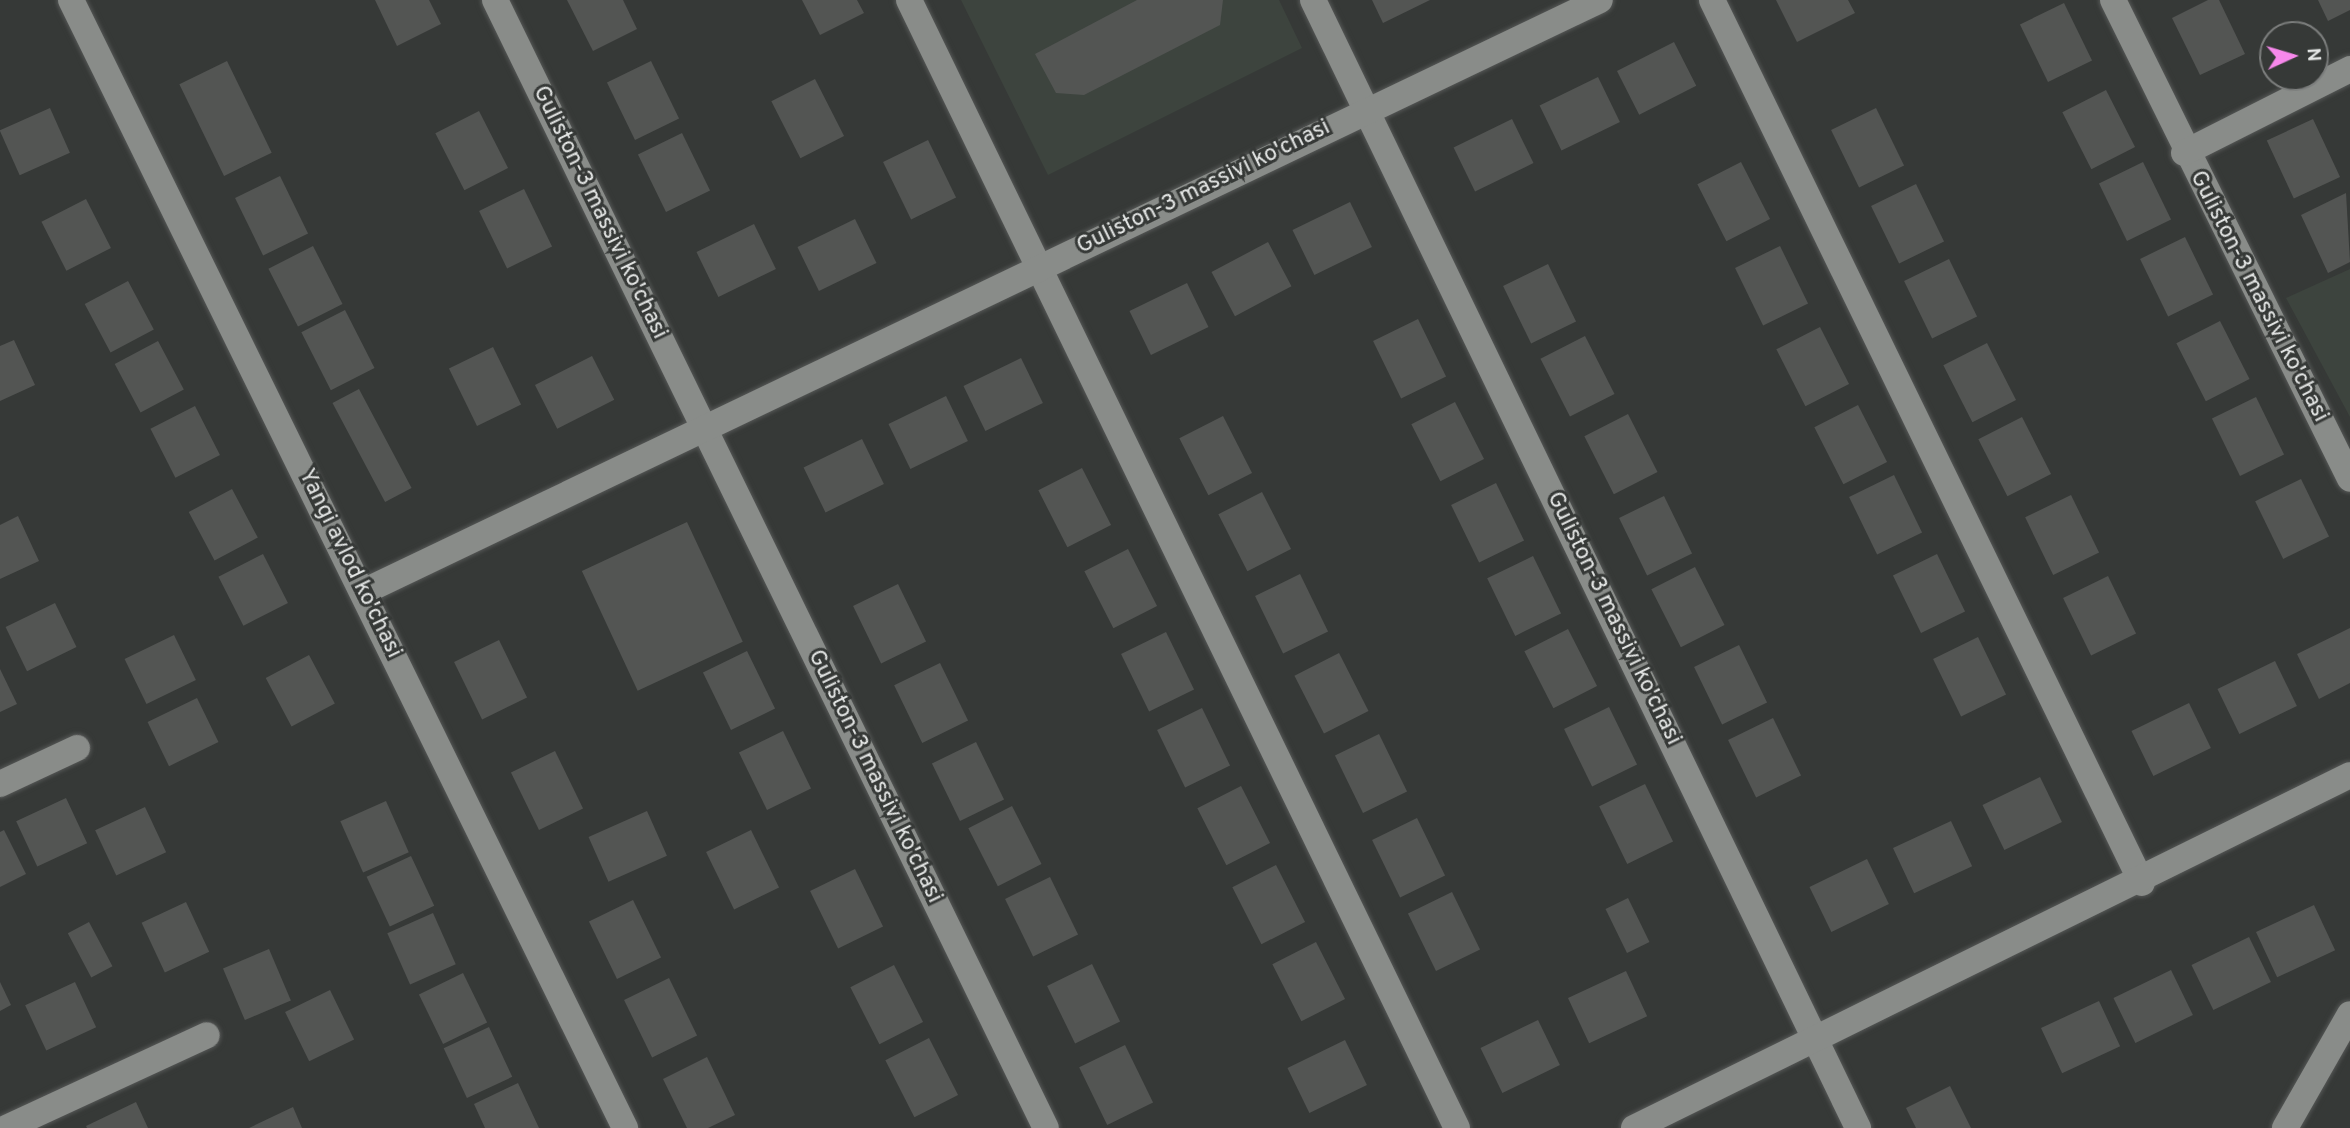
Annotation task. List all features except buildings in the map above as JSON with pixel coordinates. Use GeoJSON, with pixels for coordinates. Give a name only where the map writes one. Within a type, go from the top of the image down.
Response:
{"type":"FeatureCollection","features":[{"type":"Feature","properties":{"kind":"street","name":"Yangi avlod ko'chasi"},"geometry":{"type":"LineString","coordinates":[[71,0],[625,1128]]}},
{"type":"Feature","properties":{"kind":"street","name":"Guliston-3 massivi ko'chasi"},"geometry":{"type":"LineString","coordinates":[[495,0],[1046,1128]]}},
{"type":"Feature","properties":{"kind":"street"},"geometry":{"type":"LineString","coordinates":[[909,0],[1457,1128]]}},
{"type":"Feature","properties":{"kind":"street","name":"Guliston-3 massivi ko'chasi"},"geometry":{"type":"LineString","coordinates":[[1313,0],[1858,1128]]}},
{"type":"Feature","properties":{"kind":"street","name":"Guliston-3 massivi ko'chasi"},"geometry":{"type":"LineString","coordinates":[[363,592],[703,426],[1600,0]]}},
{"type":"Feature","properties":{"kind":"street"},"geometry":{"type":"LineString","coordinates":[[1713,0],[2142,883]]}},
{"type":"Feature","properties":{"kind":"street","name":"Guliston-3 massivi ko'chasi"},"geometry":{"type":"LineString","coordinates":[[2113,0],[2184,153],[2350,479]]}},
{"type":"Feature","properties":{"kind":"street","name":"Guliston-3 massivi ko'chasi"},"geometry":{"type":"LineString","coordinates":[[2184,153],[2350,69]]}},
{"type":"Feature","properties":{"kind":"street"},"geometry":{"type":"LineString","coordinates":[[0,784],[77,748]]}},
{"type":"Feature","properties":{"kind":"street"},"geometry":{"type":"LineString","coordinates":[[1634,1128],[2142,883],[2350,775]]}},
{"type":"Feature","properties":{"kind":"street"},"geometry":{"type":"LineString","coordinates":[[2285,1128],[2350,1014]]}},
{"type":"Feature","properties":{"kind":"street"},"geometry":{"type":"LineString","coordinates":[[6,1128],[206,1035]]}},
{"type":"Feature","properties":{"kind":"shaded area"},"geometry":{"type":"Polygon","coordinates":[[[961,0],[1279,0],[1302,48],[1048,175],[961,0]]]}},
{"type":"Feature","properties":{"kind":"shaded area"},"geometry":{"type":"Polygon","coordinates":[[[2350,269],[2350,417],[2286,298],[2350,269]]]}}]}
